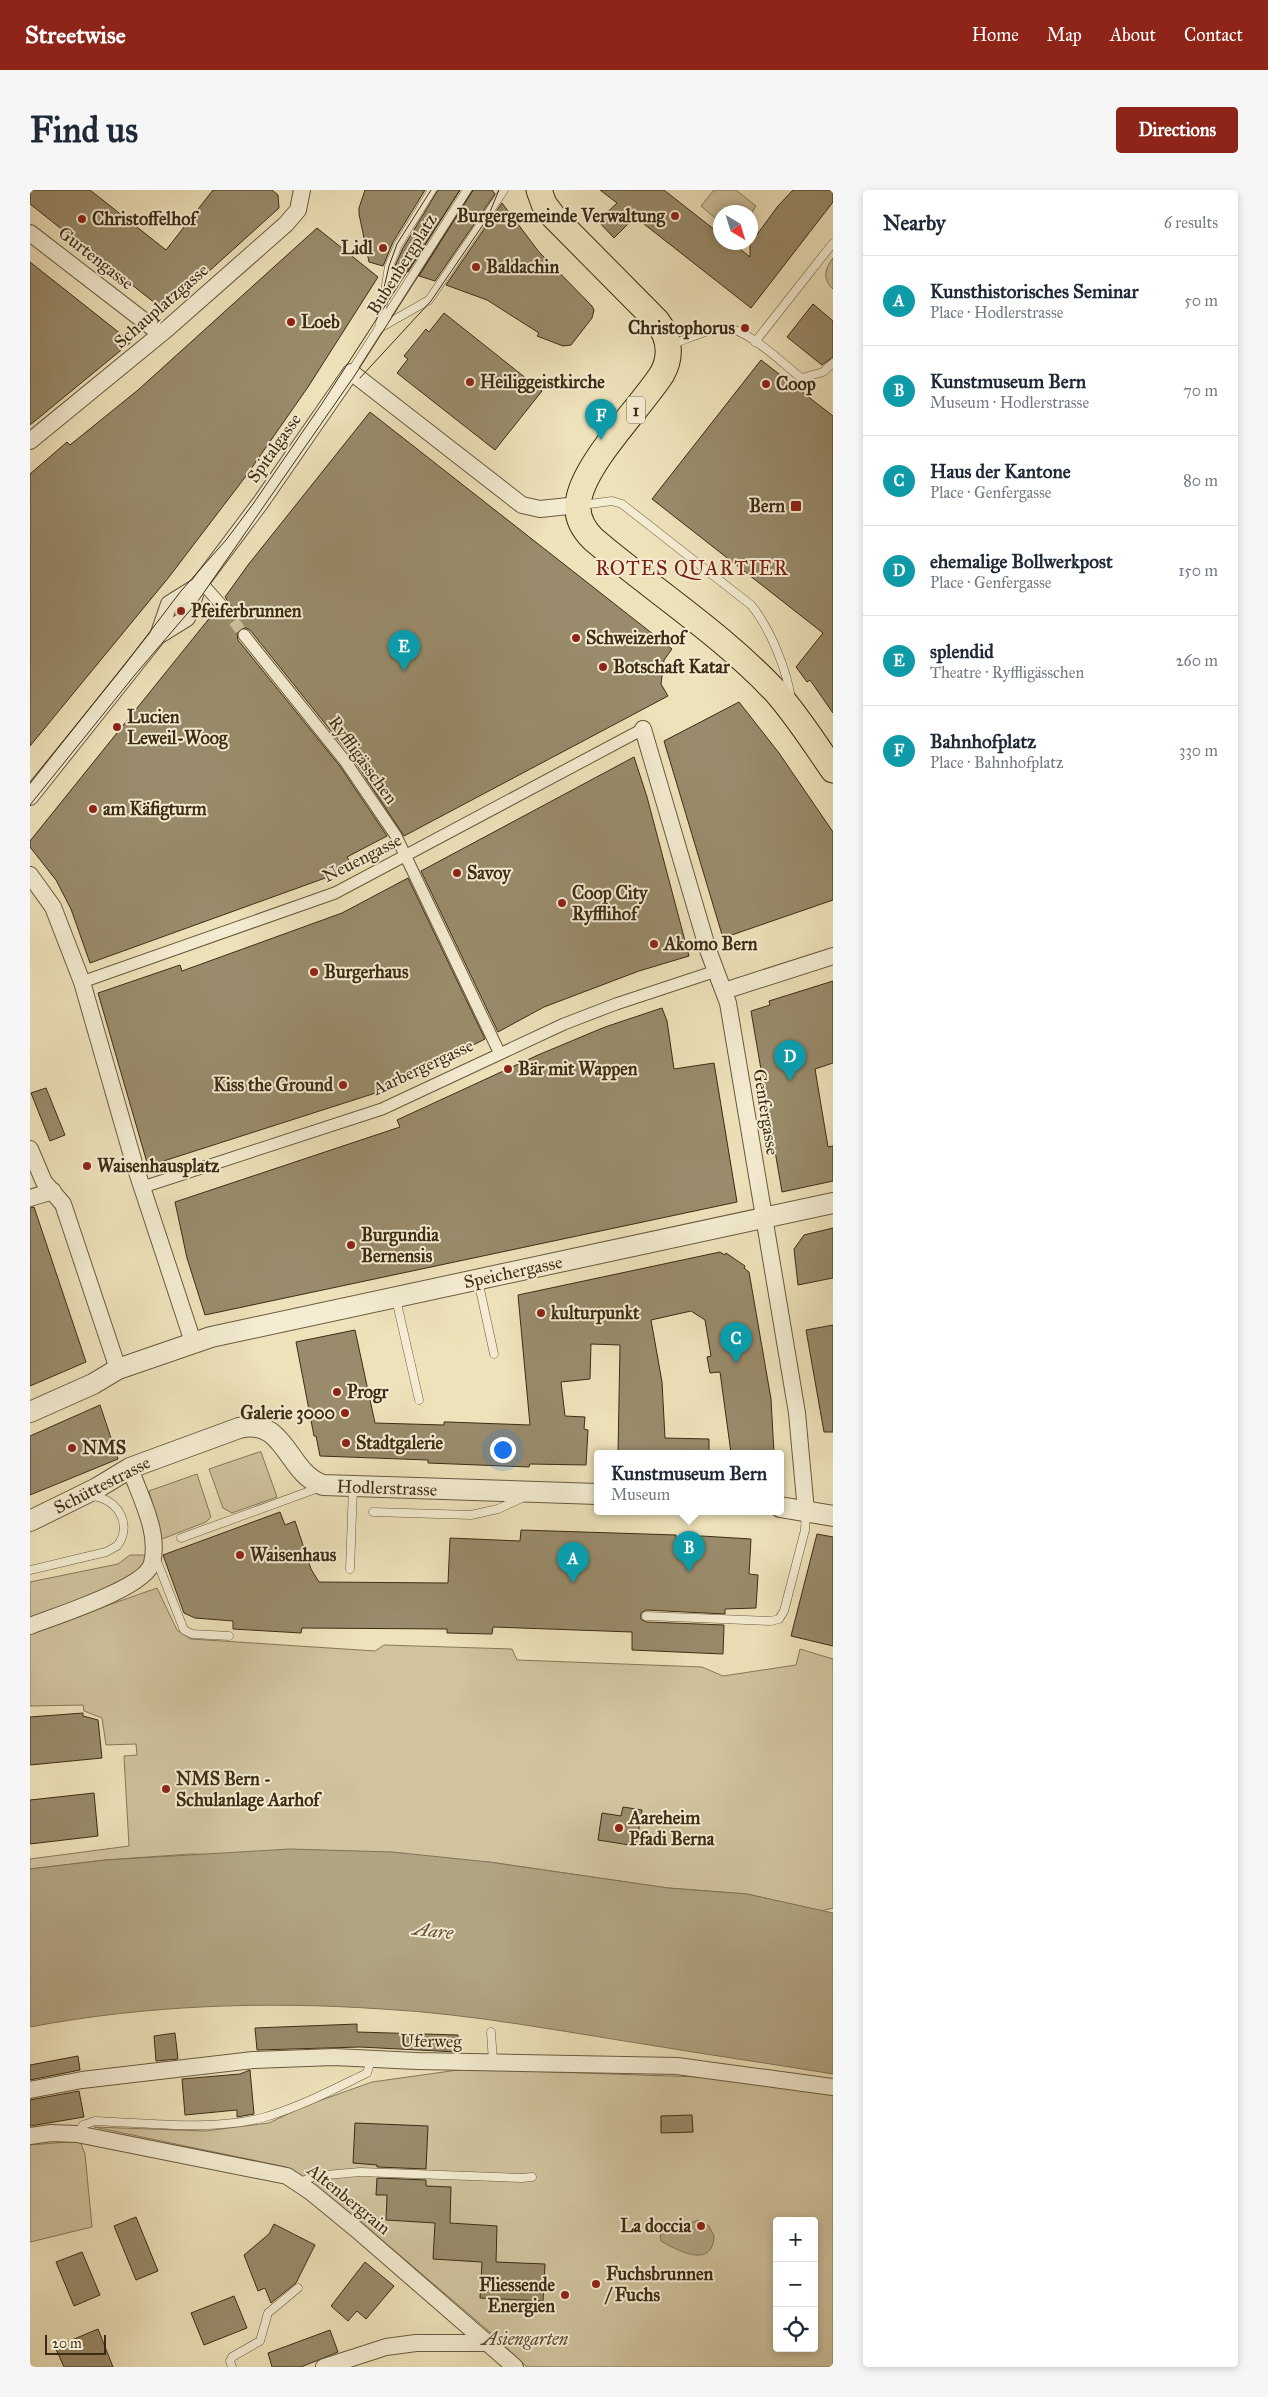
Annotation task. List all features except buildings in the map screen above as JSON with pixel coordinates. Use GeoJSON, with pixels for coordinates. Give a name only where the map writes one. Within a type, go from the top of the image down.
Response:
{"type":"FeatureCollection","features":[{"type":"Feature","properties":{"kind":"main road"},"geometry":{"type":"LineString","coordinates":[[539,190],[544,204],[553,216],[657,321],[663,330],[668,345]]}},
{"type":"Feature","properties":{"kind":"main road","name":"1"},"geometry":{"type":"LineString","coordinates":[[578,506],[584,484],[594,466],[662,374],[667,363],[668,345]]}},
{"type":"Feature","properties":{"kind":"main road"},"geometry":{"type":"LineString","coordinates":[[578,506],[580,521],[590,536],[715,635],[764,680],[793,713],[833,770]]}},
{"type":"Feature","properties":{"kind":"street","name":"Schauplatzgasse"},"geometry":{"type":"LineString","coordinates":[[30,441],[161,334],[294,217],[300,206],[302,190]]}},
{"type":"Feature","properties":{"kind":"street","name":"Gurtengasse"},"geometry":{"type":"LineString","coordinates":[[30,233],[161,334]]}},
{"type":"Feature","properties":{"kind":"street"},"geometry":{"type":"LineString","coordinates":[[351,372],[522,505],[540,509],[578,506]]}},
{"type":"Feature","properties":{"kind":"street","name":"Spitalgasse"},"geometry":{"type":"LineString","coordinates":[[30,797],[158,636],[187,618],[199,584],[266,494],[351,372]]}},
{"type":"Feature","properties":{"kind":"street"},"geometry":{"type":"LineString","coordinates":[[199,584],[224,608]]}},
{"type":"Feature","properties":{"kind":"street","name":"Ryffligässchen"},"geometry":{"type":"LineString","coordinates":[[244,635],[352,770],[406,855],[453,960],[500,1054]]}},
{"type":"Feature","properties":{"kind":"street","name":"Neuengasse"},"geometry":{"type":"LineString","coordinates":[[82,982],[335,893],[643,729]]}},
{"type":"Feature","properties":{"kind":"street","name":"Genfergasse"},"geometry":{"type":"LineString","coordinates":[[643,729],[716,970],[728,1003],[797,1413],[806,1511]]}},
{"type":"Feature","properties":{"kind":"street"},"geometry":{"type":"LineString","coordinates":[[30,875],[52,907],[82,982],[142,1187],[193,1342],[118,1369],[93,1384],[30,1412]]}},
{"type":"Feature","properties":{"kind":"street"},"geometry":{"type":"LineString","coordinates":[[724,990],[833,956]]}},
{"type":"Feature","properties":{"kind":"street","name":"Aarbergergasse"},"geometry":{"type":"LineString","coordinates":[[142,1187],[382,1109],[564,1024],[716,970]]}},
{"type":"Feature","properties":{"kind":"street"},"geometry":{"type":"LineString","coordinates":[[30,1149],[44,1182],[54,1191],[66,1210],[118,1369]]}},
{"type":"Feature","properties":{"kind":"street"},"geometry":{"type":"LineString","coordinates":[[30,1198],[54,1191]]}},
{"type":"Feature","properties":{"kind":"street","name":"Speichergasse"},"geometry":{"type":"LineString","coordinates":[[193,1342],[833,1204]]}},
{"type":"Feature","properties":{"kind":"street","name":"Hodlerstrasse"},"geometry":{"type":"LineString","coordinates":[[203,1441],[238,1428],[260,1426],[273,1435],[312,1481],[325,1486],[594,1494]]}},
{"type":"Feature","properties":{"kind":"street","name":"Schüttestrasse"},"geometry":{"type":"LineString","coordinates":[[30,1521],[81,1496],[130,1468],[203,1441]]}},
{"type":"Feature","properties":{"kind":"street"},"geometry":{"type":"LineString","coordinates":[[30,1626],[84,1606],[142,1579],[152,1565],[154,1552],[151,1527],[130,1468]]}},
{"type":"Feature","properties":{"kind":"street"},"geometry":{"type":"LineString","coordinates":[[784,1508],[833,1516]]}},
{"type":"Feature","properties":{"kind":"street","name":"Uferweg"},"geometry":{"type":"LineString","coordinates":[[30,2090],[82,2080],[253,2060],[334,2057],[371,2060],[677,2066],[833,2087]]}},
{"type":"Feature","properties":{"kind":"street","name":"Altenbergrain"},"geometry":{"type":"LineString","coordinates":[[30,2136],[51,2133],[77,2134],[278,2174],[301,2184],[515,2367]]}},
{"type":"Feature","properties":{"kind":"street"},"geometry":{"type":"LineString","coordinates":[[324,2367],[386,2346],[416,2343],[489,2343]]}},
{"type":"Feature","properties":{"kind":"lane","name":"Bubenbergplatz"},"geometry":{"type":"LineString","coordinates":[[378,329],[389,266],[398,245],[432,190]]}},
{"type":"Feature","properties":{"kind":"lane","name":"Bubenbergplatz"},"geometry":{"type":"LineString","coordinates":[[378,329],[467,190]]}},
{"type":"Feature","properties":{"kind":"lane","name":"Bubenbergplatz"},"geometry":{"type":"LineString","coordinates":[[484,220],[497,190]]}},
{"type":"Feature","properties":{"kind":"lane","name":"Bubenbergplatz"},"geometry":{"type":"LineString","coordinates":[[378,329],[426,304],[504,190]]}},
{"type":"Feature","properties":{"kind":"lane"},"geometry":{"type":"LineString","coordinates":[[755,342],[833,244]]}},
{"type":"Feature","properties":{"kind":"lane"},"geometry":{"type":"LineString","coordinates":[[668,345],[724,328],[737,330],[803,379],[823,372],[833,363]]}},
{"type":"Feature","properties":{"kind":"lane","name":"Spitalgasse"},"geometry":{"type":"LineString","coordinates":[[351,372],[378,329]]}},
{"type":"Feature","properties":{"kind":"lane"},"geometry":{"type":"LineString","coordinates":[[578,506],[612,501],[622,504],[751,605],[762,620],[789,680],[793,713]]}},
{"type":"Feature","properties":{"kind":"lane"},"geometry":{"type":"LineString","coordinates":[[478,1280],[494,1354]]}},
{"type":"Feature","properties":{"kind":"lane"},"geometry":{"type":"LineString","coordinates":[[396,1297],[419,1400]]}},
{"type":"Feature","properties":{"kind":"lane"},"geometry":{"type":"LineString","coordinates":[[180,1538],[325,1486]]}},
{"type":"Feature","properties":{"kind":"lane"},"geometry":{"type":"LineString","coordinates":[[350,1569],[353,1487]]}},
{"type":"Feature","properties":{"kind":"lane"},"geometry":{"type":"LineString","coordinates":[[372,1512],[471,1515],[498,1509],[537,1492]]}},
{"type":"Feature","properties":{"kind":"lane"},"geometry":{"type":"LineString","coordinates":[[30,1570],[106,1552],[120,1542],[124,1529],[122,1517],[117,1508],[105,1499],[96,1496],[81,1496]]}},
{"type":"Feature","properties":{"kind":"lane"},"geometry":{"type":"LineString","coordinates":[[646,1616],[771,1621],[779,1619],[784,1611],[805,1530],[806,1511]]}},
{"type":"Feature","properties":{"kind":"lane"},"geometry":{"type":"LineString","coordinates":[[154,1552],[184,1630],[192,1634],[229,1636]]}},
{"type":"Feature","properties":{"kind":"lane"},"geometry":{"type":"LineString","coordinates":[[490,2032],[493,2062]]}},
{"type":"Feature","properties":{"kind":"lane"},"geometry":{"type":"LineString","coordinates":[[77,2134],[83,2125],[95,2121],[198,2124],[236,2122],[262,2118],[367,2072],[371,2060]]}},
{"type":"Feature","properties":{"kind":"lane"},"geometry":{"type":"LineString","coordinates":[[301,2184],[315,2176],[360,2172],[532,2177]]}},
{"type":"Feature","properties":{"kind":"lane"},"geometry":{"type":"LineString","coordinates":[[232,2367],[230,2361],[232,2357],[260,2341],[268,2313],[298,2288]]}},
{"type":"Feature","properties":{"kind":"green space"},"geometry":{"type":"Polygon","coordinates":[[[714,190],[736,190],[755,205],[713,205],[713,216],[701,206],[714,190]]]}},
{"type":"Feature","properties":{"kind":"green space"},"geometry":{"type":"Polygon","coordinates":[[[833,258],[833,289],[827,281],[826,274],[833,258]]]}},
{"type":"Feature","properties":{"kind":"green space"},"geometry":{"type":"Polygon","coordinates":[[[261,1452],[277,1497],[232,1513],[223,1508],[209,1469],[261,1452]]]}},
{"type":"Feature","properties":{"kind":"green space"},"geometry":{"type":"Polygon","coordinates":[[[197,1474],[211,1517],[206,1522],[162,1539],[149,1491],[197,1474]]]}},
{"type":"Feature","properties":{"kind":"green space"},"geometry":{"type":"Polygon","coordinates":[[[130,1555],[143,1555],[149,1558],[148,1571],[30,1625],[30,1582],[118,1564],[130,1555]]]}},
{"type":"Feature","properties":{"kind":"green space"},"geometry":{"type":"Polygon","coordinates":[[[157,1588],[177,1630],[191,1639],[375,1651],[384,1645],[512,1649],[517,1660],[702,1667],[723,1676],[796,1665],[800,1649],[833,1659],[833,1908],[821,1911],[747,1894],[668,1888],[489,1862],[190,1854],[105,1860],[30,1869],[30,1859],[129,1846],[124,1756],[137,1755],[136,1744],[106,1745],[102,1718],[84,1711],[83,1705],[30,1706],[30,1627],[86,1613],[157,1588]]]}},
{"type":"Feature","properties":{"kind":"green space","name":"Asiengarten"},"geometry":{"type":"Polygon","coordinates":[[[465,2069],[729,2078],[833,2095],[833,2367],[527,2367],[491,2333],[361,2222],[286,2167],[94,2127],[205,2131],[269,2123],[302,2107],[372,2082],[465,2069]]]}},
{"type":"Feature","properties":{"kind":"green space"},"geometry":{"type":"Polygon","coordinates":[[[80,2141],[85,2154],[92,2227],[30,2242],[30,2145],[80,2141]]]}},
{"type":"Feature","properties":{"kind":"water","name":"Aare"},"geometry":{"type":"Polygon","coordinates":[[[290,1849],[392,1852],[489,1862],[668,1888],[747,1894],[833,1913],[833,2074],[519,2024],[416,2011],[382,2009],[294,2005],[206,2007],[117,2014],[30,2027],[30,1869],[105,1860],[290,1849]]]}},
{"type":"Feature","properties":{"kind":"water"},"geometry":{"type":"Polygon","coordinates":[[[699,2220],[709,2226],[714,2236],[712,2246],[707,2252],[701,2255],[693,2255],[675,2249],[661,2241],[660,2236],[662,2232],[699,2220]]]}},
{"type":"Feature","properties":{"kind":"tunnel"},"geometry":{"type":"LineString","coordinates":[[224,608],[244,635]]}},
{"type":"Feature","properties":{"kind":"tram line"},"geometry":{"type":"LineString","coordinates":[[379,310],[389,266],[397,244],[431,190]]}},
{"type":"Feature","properties":{"kind":"tram line"},"geometry":{"type":"LineString","coordinates":[[30,782],[123,667],[181,591],[226,540],[253,504],[321,405],[460,190]]}},
{"type":"Feature","properties":{"kind":"tram line"},"geometry":{"type":"LineString","coordinates":[[30,805],[134,676],[198,601],[355,375],[473,190]]}},
{"type":"Feature","properties":{"kind":"tram line"},"geometry":{"type":"LineString","coordinates":[[360,378],[431,301],[487,219],[499,190]]}},
{"type":"Feature","properties":{"kind":"place","name":"Burgergemeinde Verwaltung"},"geometry":{"type":"Point","coordinates":[675,216]}},
{"type":"Feature","properties":{"kind":"place","name":"Christoffelhof"},"geometry":{"type":"Point","coordinates":[82,219]}},
{"type":"Feature","properties":{"kind":"place","name":"Lidl"},"geometry":{"type":"Point","coordinates":[383,248]}},
{"type":"Feature","properties":{"kind":"place","name":"Baldachin"},"geometry":{"type":"Point","coordinates":[476,267]}},
{"type":"Feature","properties":{"kind":"place","name":"Loeb"},"geometry":{"type":"Point","coordinates":[291,322]}},
{"type":"Feature","properties":{"kind":"place","name":"Christophorus"},"geometry":{"type":"Point","coordinates":[745,328]}},
{"type":"Feature","properties":{"kind":"place","name":"Heiliggeistkirche"},"geometry":{"type":"Point","coordinates":[470,382]}},
{"type":"Feature","properties":{"kind":"place","name":"Coop"},"geometry":{"type":"Point","coordinates":[766,384]}},
{"type":"Feature","properties":{"kind":"place","name":"Bahnhofplatz"},"geometry":{"type":"Point","coordinates":[601,440]}},
{"type":"Feature","properties":{"kind":"place","name":"Bern"},"geometry":{"type":"Point","coordinates":[796,506]}},
{"type":"Feature","properties":{"kind":"place","name":"Pfeiferbrunnen"},"geometry":{"type":"Point","coordinates":[181,611]}},
{"type":"Feature","properties":{"kind":"place","name":"Schweizerhof"},"geometry":{"type":"Point","coordinates":[576,638]}},
{"type":"Feature","properties":{"kind":"place","name":"Botschaft Katar"},"geometry":{"type":"Point","coordinates":[603,667]}},
{"type":"Feature","properties":{"kind":"place","name":"splendid"},"geometry":{"type":"Point","coordinates":[404,671]}},
{"type":"Feature","properties":{"kind":"place","name":"Lucien Leweil-Woog"},"geometry":{"type":"Point","coordinates":[117,727]}},
{"type":"Feature","properties":{"kind":"place","name":"am Käfigturm"},"geometry":{"type":"Point","coordinates":[93,809]}},
{"type":"Feature","properties":{"kind":"place","name":"Savoy"},"geometry":{"type":"Point","coordinates":[457,873]}},
{"type":"Feature","properties":{"kind":"place","name":"Coop City Ryfflihof"},"geometry":{"type":"Point","coordinates":[562,903]}},
{"type":"Feature","properties":{"kind":"place","name":"Akomo Bern"},"geometry":{"type":"Point","coordinates":[654,944]}},
{"type":"Feature","properties":{"kind":"place","name":"Burgerhaus"},"geometry":{"type":"Point","coordinates":[314,972]}},
{"type":"Feature","properties":{"kind":"place","name":"Bär mit Wappen"},"geometry":{"type":"Point","coordinates":[508,1069]}},
{"type":"Feature","properties":{"kind":"place","name":"ehemalige Bollwerkpost"},"geometry":{"type":"Point","coordinates":[790,1081]}},
{"type":"Feature","properties":{"kind":"place","name":"Kiss the Ground"},"geometry":{"type":"Point","coordinates":[343,1085]}},
{"type":"Feature","properties":{"kind":"place","name":"Waisenhausplatz"},"geometry":{"type":"Point","coordinates":[87,1166]}},
{"type":"Feature","properties":{"kind":"place","name":"Burgundia Bernensis"},"geometry":{"type":"Point","coordinates":[351,1245]}},
{"type":"Feature","properties":{"kind":"place","name":"kulturpunkt"},"geometry":{"type":"Point","coordinates":[541,1313]}},
{"type":"Feature","properties":{"kind":"place","name":"Haus der Kantone"},"geometry":{"type":"Point","coordinates":[736,1363]}},
{"type":"Feature","properties":{"kind":"place","name":"Progr"},"geometry":{"type":"Point","coordinates":[337,1392]}},
{"type":"Feature","properties":{"kind":"place","name":"Galerie 3000"},"geometry":{"type":"Point","coordinates":[345,1413]}},
{"type":"Feature","properties":{"kind":"place","name":"Stadtgalerie"},"geometry":{"type":"Point","coordinates":[346,1443]}},
{"type":"Feature","properties":{"kind":"place","name":"NMS"},"geometry":{"type":"Point","coordinates":[72,1448]}},
{"type":"Feature","properties":{"kind":"place","name":"Waisenhaus"},"geometry":{"type":"Point","coordinates":[240,1555]}},
{"type":"Feature","properties":{"kind":"place","name":"Kunstmuseum Bern"},"geometry":{"type":"Point","coordinates":[689,1572]}},
{"type":"Feature","properties":{"kind":"place","name":"Kunsthistorisches Seminar"},"geometry":{"type":"Point","coordinates":[573,1583]}},
{"type":"Feature","properties":{"kind":"place","name":"NMS Bern - Schulanlage Aarhof"},"geometry":{"type":"Point","coordinates":[166,1789]}},
{"type":"Feature","properties":{"kind":"place","name":"Aareheim Pfadi Berna"},"geometry":{"type":"Point","coordinates":[619,1828]}},
{"type":"Feature","properties":{"kind":"place","name":"La doccia"},"geometry":{"type":"Point","coordinates":[701,2226]}},
{"type":"Feature","properties":{"kind":"place","name":"Fuchsbrunnen / Fuchs"},"geometry":{"type":"Point","coordinates":[596,2284]}},
{"type":"Feature","properties":{"kind":"place","name":"Fliessende Energien"},"geometry":{"type":"Point","coordinates":[565,2295]}},
{"type":"Feature","properties":{"kind":"district","name":"ROTES QUARTIER"},"geometry":{"type":"Point","coordinates":[692,568]}}]}
